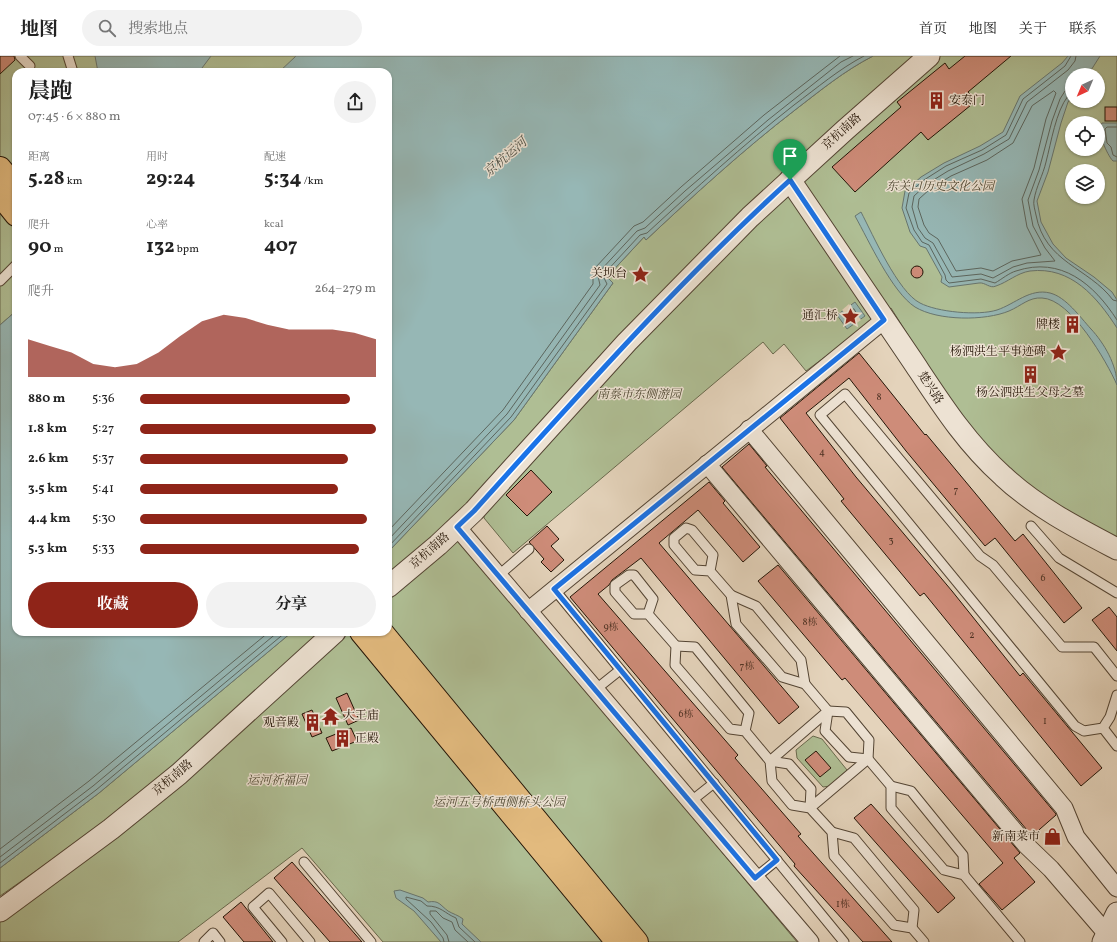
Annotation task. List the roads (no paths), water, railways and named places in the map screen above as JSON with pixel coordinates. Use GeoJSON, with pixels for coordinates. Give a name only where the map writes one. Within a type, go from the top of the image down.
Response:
{"type":"FeatureCollection","features":[{"type":"Feature","properties":{"kind":"main road"},"geometry":{"type":"LineString","coordinates":[[0,168],[12,182]]}},
{"type":"Feature","properties":{"kind":"main road"},"geometry":{"type":"LineString","coordinates":[[0,195],[12,210]]}},
{"type":"Feature","properties":{"kind":"main road"},"geometry":{"type":"LineString","coordinates":[[364,636],[617,942]]}},
{"type":"Feature","properties":{"kind":"main road"},"geometry":{"type":"LineString","coordinates":[[385,636],[637,942]]}},
{"type":"Feature","properties":{"kind":"street","name":"京杭南路"},"geometry":{"type":"LineString","coordinates":[[392,584],[474,511],[626,342],[750,217],[929,56]]}},
{"type":"Feature","properties":{"kind":"street","name":"楚兴路"},"geometry":{"type":"LineString","coordinates":[[790,180],[960,431],[987,461],[1019,490],[1047,510],[1117,549]]}},
{"type":"Feature","properties":{"kind":"street"},"geometry":{"type":"LineString","coordinates":[[528,611],[884,320]]}},
{"type":"Feature","properties":{"kind":"street"},"geometry":{"type":"LineString","coordinates":[[749,429],[1064,808],[1076,837],[1117,888]]}},
{"type":"Feature","properties":{"kind":"street"},"geometry":{"type":"LineString","coordinates":[[707,464],[1026,845],[1051,869],[1109,938]]}},
{"type":"Feature","properties":{"kind":"street"},"geometry":{"type":"LineString","coordinates":[[457,527],[810,942]]}},
{"type":"Feature","properties":{"kind":"street","name":"京杭南路"},"geometry":{"type":"LineString","coordinates":[[0,911],[111,829],[179,774],[331,636]]}},
{"type":"Feature","properties":{"kind":"street"},"geometry":{"type":"LineString","coordinates":[[1109,938],[1117,913]]}},
{"type":"Feature","properties":{"kind":"lane"},"geometry":{"type":"LineString","coordinates":[[20,56],[30,66]]}},
{"type":"Feature","properties":{"kind":"lane"},"geometry":{"type":"LineString","coordinates":[[68,56],[71,68]]}},
{"type":"Feature","properties":{"kind":"lane"},"geometry":{"type":"LineString","coordinates":[[0,281],[12,270]]}},
{"type":"Feature","properties":{"kind":"lane"},"geometry":{"type":"LineString","coordinates":[[1103,728],[1084,730],[1075,726],[820,415],[845,394],[980,556],[993,565],[1062,647],[1094,647],[1117,676]]}},
{"type":"Feature","properties":{"kind":"lane"},"geometry":{"type":"LineString","coordinates":[[1031,526],[1059,558],[1117,593]]}},
{"type":"Feature","properties":{"kind":"lane"},"geometry":{"type":"LineString","coordinates":[[710,571],[713,555],[692,530],[686,528],[674,538],[674,545],[695,570],[710,571],[731,595],[756,606],[801,660],[805,684],[828,711],[825,731],[849,758],[868,758]]}},
{"type":"Feature","properties":{"kind":"lane"},"geometry":{"type":"LineString","coordinates":[[498,576],[529,549]]}},
{"type":"Feature","properties":{"kind":"lane"},"geometry":{"type":"LineString","coordinates":[[648,614],[653,599],[634,575],[629,575],[615,585],[615,592],[634,614],[648,614],[676,646],[675,664],[730,729],[745,731],[770,761],[772,781],[792,805],[810,808],[832,832],[854,838],[914,910],[912,928]]}},
{"type":"Feature","properties":{"kind":"lane"},"geometry":{"type":"LineString","coordinates":[[554,589],[844,942]]}},
{"type":"Feature","properties":{"kind":"lane"},"geometry":{"type":"LineString","coordinates":[[731,595],[736,624],[782,677],[805,684]]}},
{"type":"Feature","properties":{"kind":"lane"},"geometry":{"type":"LineString","coordinates":[[676,646],[695,647],[749,713],[745,731]]}},
{"type":"Feature","properties":{"kind":"lane"},"geometry":{"type":"LineString","coordinates":[[595,690],[620,670]]}},
{"type":"Feature","properties":{"kind":"lane"},"geometry":{"type":"LineString","coordinates":[[1103,728],[1110,717],[1117,695]]}},
{"type":"Feature","properties":{"kind":"lane"},"geometry":{"type":"LineString","coordinates":[[770,761],[828,711],[846,712],[869,740],[868,758],[891,786],[911,791],[963,855],[964,875]]}},
{"type":"Feature","properties":{"kind":"lane"},"geometry":{"type":"LineString","coordinates":[[1103,728],[1117,746]]}},
{"type":"Feature","properties":{"kind":"lane"},"geometry":{"type":"LineString","coordinates":[[810,808],[868,758]]}},
{"type":"Feature","properties":{"kind":"lane"},"geometry":{"type":"LineString","coordinates":[[770,761],[789,764],[810,789],[810,808]]}},
{"type":"Feature","properties":{"kind":"lane"},"geometry":{"type":"LineString","coordinates":[[690,802],[714,783]]}},
{"type":"Feature","properties":{"kind":"lane"},"geometry":{"type":"LineString","coordinates":[[891,786],[891,808],[944,870],[964,875],[1020,942]]}},
{"type":"Feature","properties":{"kind":"lane"},"geometry":{"type":"LineString","coordinates":[[832,832],[834,856],[894,925],[912,928],[924,942]]}},
{"type":"Feature","properties":{"kind":"lane"},"geometry":{"type":"LineString","coordinates":[[755,878],[777,860]]}},
{"type":"Feature","properties":{"kind":"lane"},"geometry":{"type":"LineString","coordinates":[[304,862],[371,942]]}},
{"type":"Feature","properties":{"kind":"lane"},"geometry":{"type":"LineString","coordinates":[[282,942],[253,907],[269,893],[310,942]]}},
{"type":"Feature","properties":{"kind":"lane"},"geometry":{"type":"LineString","coordinates":[[204,942],[213,933],[220,942]]}},
{"type":"Feature","properties":{"kind":"water"},"geometry":{"type":"Polygon","coordinates":[[[95,56],[211,56],[202,68],[97,68],[95,56]]]}},
{"type":"Feature","properties":{"kind":"water","name":"京杭运河"},"geometry":{"type":"Polygon","coordinates":[[[296,56],[873,56],[833,81],[776,125],[719,173],[646,240],[644,237],[607,277],[613,283],[514,420],[392,548],[392,68],[283,68],[296,56]]]}},
{"type":"Feature","properties":{"kind":"water"},"geometry":{"type":"Polygon","coordinates":[[[1068,56],[1100,56],[1092,68],[1065,68],[1066,108],[1048,172],[1037,201],[1041,222],[1053,244],[1066,258],[1094,277],[1112,292],[1117,300],[1117,328],[1101,305],[1091,295],[1081,286],[1058,273],[1030,271],[994,287],[981,283],[949,287],[941,282],[942,277],[926,248],[920,246],[910,232],[902,208],[905,191],[921,177],[944,163],[980,146],[1003,132],[1020,96],[1062,63],[1068,56]]]}},
{"type":"Feature","properties":{"kind":"water"},"geometry":{"type":"Polygon","coordinates":[[[1105,123],[1117,123],[1117,161],[1113,161],[1105,148],[1105,123]]]}},
{"type":"Feature","properties":{"kind":"water"},"geometry":{"type":"Polygon","coordinates":[[[861,212],[879,248],[895,275],[903,287],[920,303],[947,311],[979,313],[997,310],[1023,297],[1036,293],[1043,292],[1056,295],[1072,308],[1101,341],[1115,370],[1117,385],[1087,333],[1065,309],[1053,301],[1037,298],[1025,302],[1009,311],[987,317],[975,318],[936,315],[915,307],[906,300],[898,290],[882,265],[855,216],[861,212]]]}},
{"type":"Feature","properties":{"kind":"water"},"geometry":{"type":"Polygon","coordinates":[[[855,302],[865,316],[847,329],[837,315],[855,302]]]}},
{"type":"Feature","properties":{"kind":"water"},"geometry":{"type":"Polygon","coordinates":[[[12,314],[12,636],[287,636],[99,793],[0,868],[0,325],[12,314]]]}},
{"type":"Feature","properties":{"kind":"water"},"geometry":{"type":"Polygon","coordinates":[[[400,890],[423,898],[428,902],[435,902],[448,911],[459,916],[463,919],[462,924],[481,942],[441,942],[414,911],[396,898],[394,891],[400,890]]]}},
{"type":"Feature","properties":{"kind":"place","name":"安泰门"},"geometry":{"type":"Point","coordinates":[936,101]}},
{"type":"Feature","properties":{"kind":"place","name":"关坝台"},"geometry":{"type":"Point","coordinates":[640,274]}},
{"type":"Feature","properties":{"kind":"place","name":"通汇桥"},"geometry":{"type":"Point","coordinates":[851,316]}},
{"type":"Feature","properties":{"kind":"place","name":"牌楼"},"geometry":{"type":"Point","coordinates":[1073,325]}},
{"type":"Feature","properties":{"kind":"place","name":"杨泗洪生平事迹碑"},"geometry":{"type":"Point","coordinates":[1059,352]}},
{"type":"Feature","properties":{"kind":"place","name":"杨公泗洪生父母之墓"},"geometry":{"type":"Point","coordinates":[1030,374]}},
{"type":"Feature","properties":{"kind":"place","name":"大王庙"},"geometry":{"type":"Point","coordinates":[330,716]}},
{"type":"Feature","properties":{"kind":"place","name":"观音殿"},"geometry":{"type":"Point","coordinates":[312,723]}},
{"type":"Feature","properties":{"kind":"place","name":"正殿"},"geometry":{"type":"Point","coordinates":[342,739]}},
{"type":"Feature","properties":{"kind":"place","name":"新南菜市"},"geometry":{"type":"Point","coordinates":[1053,837]}},
{"type":"Feature","properties":{"kind":"park label","name":"东关口历史文化公园"},"geometry":{"type":"Point","coordinates":[940,187]}},
{"type":"Feature","properties":{"kind":"park label","name":"南蔡市东侧游园"},"geometry":{"type":"Point","coordinates":[639,395]}},
{"type":"Feature","properties":{"kind":"park label","name":"运河祈福园"},"geometry":{"type":"Point","coordinates":[277,781]}},
{"type":"Feature","properties":{"kind":"park label","name":"运河五号桥西侧桥头公园"},"geometry":{"type":"Point","coordinates":[499,803]}}]}
